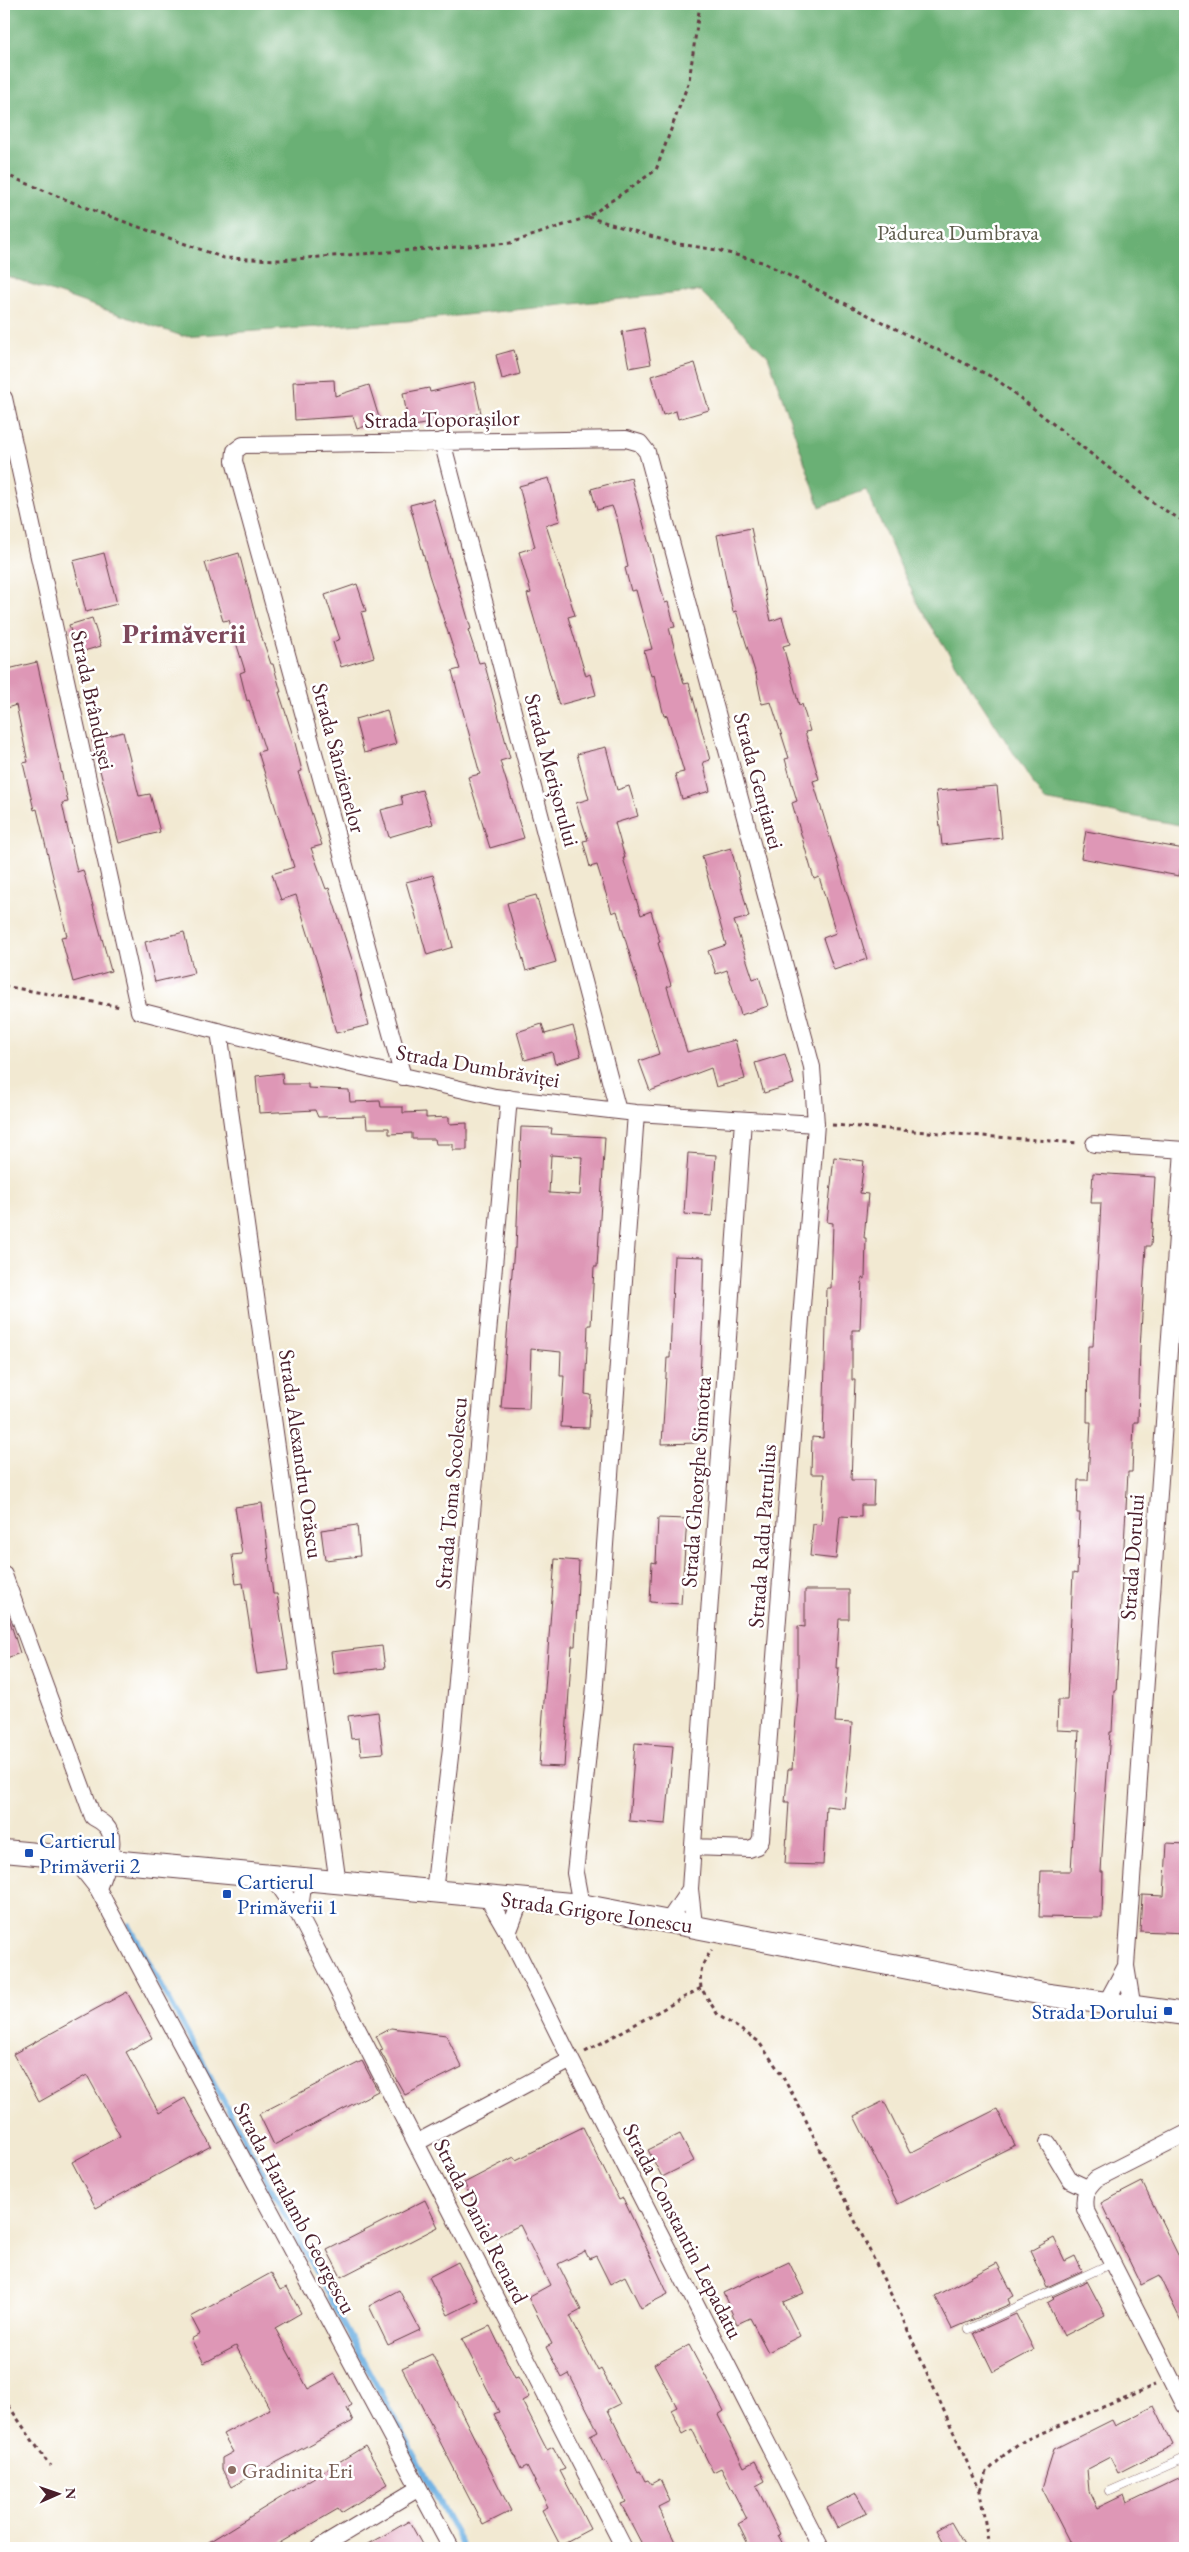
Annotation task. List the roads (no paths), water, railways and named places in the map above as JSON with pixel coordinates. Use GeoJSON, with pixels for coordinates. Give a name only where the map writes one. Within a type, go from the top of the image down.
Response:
{"type":"FeatureCollection","features":[{"type":"Feature","properties":{"kind":"main road","name":"Strada Grigore Ionescu"},"geometry":{"type":"LineString","coordinates":[[4,1851],[72,1856],[338,1884],[581,1905],[669,1920],[1105,2005],[1185,2014]]}},
{"type":"Feature","properties":{"kind":"street","name":"Strada Brândușei"},"geometry":{"type":"LineString","coordinates":[[4,398],[139,1011]]}},
{"type":"Feature","properties":{"kind":"street","name":"Strada Toporașilor"},"geometry":{"type":"LineString","coordinates":[[235,451],[243,445],[626,439],[640,443],[647,452]]}},
{"type":"Feature","properties":{"kind":"street","name":"Strada Merișorului"},"geometry":{"type":"LineString","coordinates":[[442,441],[618,1111]]}},
{"type":"Feature","properties":{"kind":"street","name":"Strada Sânzienelor"},"geometry":{"type":"LineString","coordinates":[[235,451],[234,461],[403,1077]]}},
{"type":"Feature","properties":{"kind":"street","name":"Strada Gențianei"},"geometry":{"type":"LineString","coordinates":[[647,452],[812,1067],[816,1124]]}},
{"type":"Feature","properties":{"kind":"street","name":"Strada Dumbrăviței"},"geometry":{"type":"LineString","coordinates":[[139,1011],[403,1077],[508,1098],[636,1113],[816,1124]]}},
{"type":"Feature","properties":{"kind":"street","name":"Strada Alexandru Orăscu"},"geometry":{"type":"LineString","coordinates":[[219,1031],[338,1884]]}},
{"type":"Feature","properties":{"kind":"street","name":"Strada Toma Socolescu"},"geometry":{"type":"LineString","coordinates":[[434,1892],[451,1748],[508,1098]]}},
{"type":"Feature","properties":{"kind":"street"},"geometry":{"type":"LineString","coordinates":[[581,1905],[574,1873],[594,1698],[636,1113]]}},
{"type":"Feature","properties":{"kind":"street","name":"Strada Gheorghe Simotta"},"geometry":{"type":"LineString","coordinates":[[694,1847],[744,1120]]}},
{"type":"Feature","properties":{"kind":"street","name":"Strada Radu Patrulius"},"geometry":{"type":"LineString","coordinates":[[694,1847],[749,1849],[757,1846],[761,1839],[816,1124]]}},
{"type":"Feature","properties":{"kind":"street"},"geometry":{"type":"LineString","coordinates":[[1094,1144],[1184,1150]]}},
{"type":"Feature","properties":{"kind":"street","name":"Strada Dorului"},"geometry":{"type":"LineString","coordinates":[[1133,2009],[1126,1966],[1184,1150]]}},
{"type":"Feature","properties":{"kind":"street"},"geometry":{"type":"LineString","coordinates":[[4,1575],[93,1817],[107,1827],[112,1842],[98,1889]]}},
{"type":"Feature","properties":{"kind":"street"},"geometry":{"type":"LineString","coordinates":[[694,1847],[690,1889],[694,1925]]}},
{"type":"Feature","properties":{"kind":"street","name":"Strada Haralamb Georgescu"},"geometry":{"type":"LineString","coordinates":[[72,1856],[98,1889],[451,2548]]}},
{"type":"Feature","properties":{"kind":"street"},"geometry":{"type":"LineString","coordinates":[[557,1902],[574,1873]]}},
{"type":"Feature","properties":{"kind":"street","name":"Strada Daniel Renard"},"geometry":{"type":"LineString","coordinates":[[273,1877],[299,1915],[624,2548]]}},
{"type":"Feature","properties":{"kind":"street"},"geometry":{"type":"LineString","coordinates":[[299,1915],[304,1880]]}},
{"type":"Feature","properties":{"kind":"street"},"geometry":{"type":"LineString","coordinates":[[669,1920],[690,1889]]}},
{"type":"Feature","properties":{"kind":"street","name":"Strada Constantin Lepadatu"},"geometry":{"type":"LineString","coordinates":[[486,1896],[508,1933],[570,2060],[821,2548]]}},
{"type":"Feature","properties":{"kind":"street"},"geometry":{"type":"LineString","coordinates":[[508,1933],[521,1899]]}},
{"type":"Feature","properties":{"kind":"street","name":"Strada Dorului"},"geometry":{"type":"LineString","coordinates":[[1105,2005],[1126,1966]]}},
{"type":"Feature","properties":{"kind":"street"},"geometry":{"type":"LineString","coordinates":[[416,2144],[570,2060]]}},
{"type":"Feature","properties":{"kind":"street"},"geometry":{"type":"LineString","coordinates":[[1185,2134],[1096,2179],[1087,2188],[1083,2197],[1085,2209],[1185,2406]]}},
{"type":"Feature","properties":{"kind":"street"},"geometry":{"type":"LineString","coordinates":[[1048,2143],[1070,2180],[1087,2188]]}},
{"type":"Feature","properties":{"kind":"street"},"geometry":{"type":"LineString","coordinates":[[319,2548],[419,2488]]}},
{"type":"Feature","properties":{"kind":"lane"},"geometry":{"type":"LineString","coordinates":[[969,2330],[1112,2263]]}},
{"type":"Feature","properties":{"kind":"lane"},"geometry":{"type":"LineString","coordinates":[[1110,2490],[1185,2458]]}},
{"type":"Feature","properties":{"kind":"waterway"},"geometry":{"type":"LineString","coordinates":[[129,1925],[464,2548]]}},
{"type":"Feature","properties":{"kind":"place","name":"Cartierul Primăverii 2"},"geometry":{"type":"Point","coordinates":[29,1853]}},
{"type":"Feature","properties":{"kind":"place","name":"Cartierul Primăverii 1"},"geometry":{"type":"Point","coordinates":[227,1894]}},
{"type":"Feature","properties":{"kind":"place","name":"Strada Dorului"},"geometry":{"type":"Point","coordinates":[1168,2011]}},
{"type":"Feature","properties":{"kind":"place","name":"Gradinita Eri"},"geometry":{"type":"Point","coordinates":[232,2470]}},
{"type":"Feature","properties":{"kind":"district","name":"Primăverii"},"geometry":{"type":"Point","coordinates":[184,633]}},
{"type":"Feature","properties":{"kind":"park label","name":"Pădurea Dumbrava"},"geometry":{"type":"Point","coordinates":[958,232]}}]}
